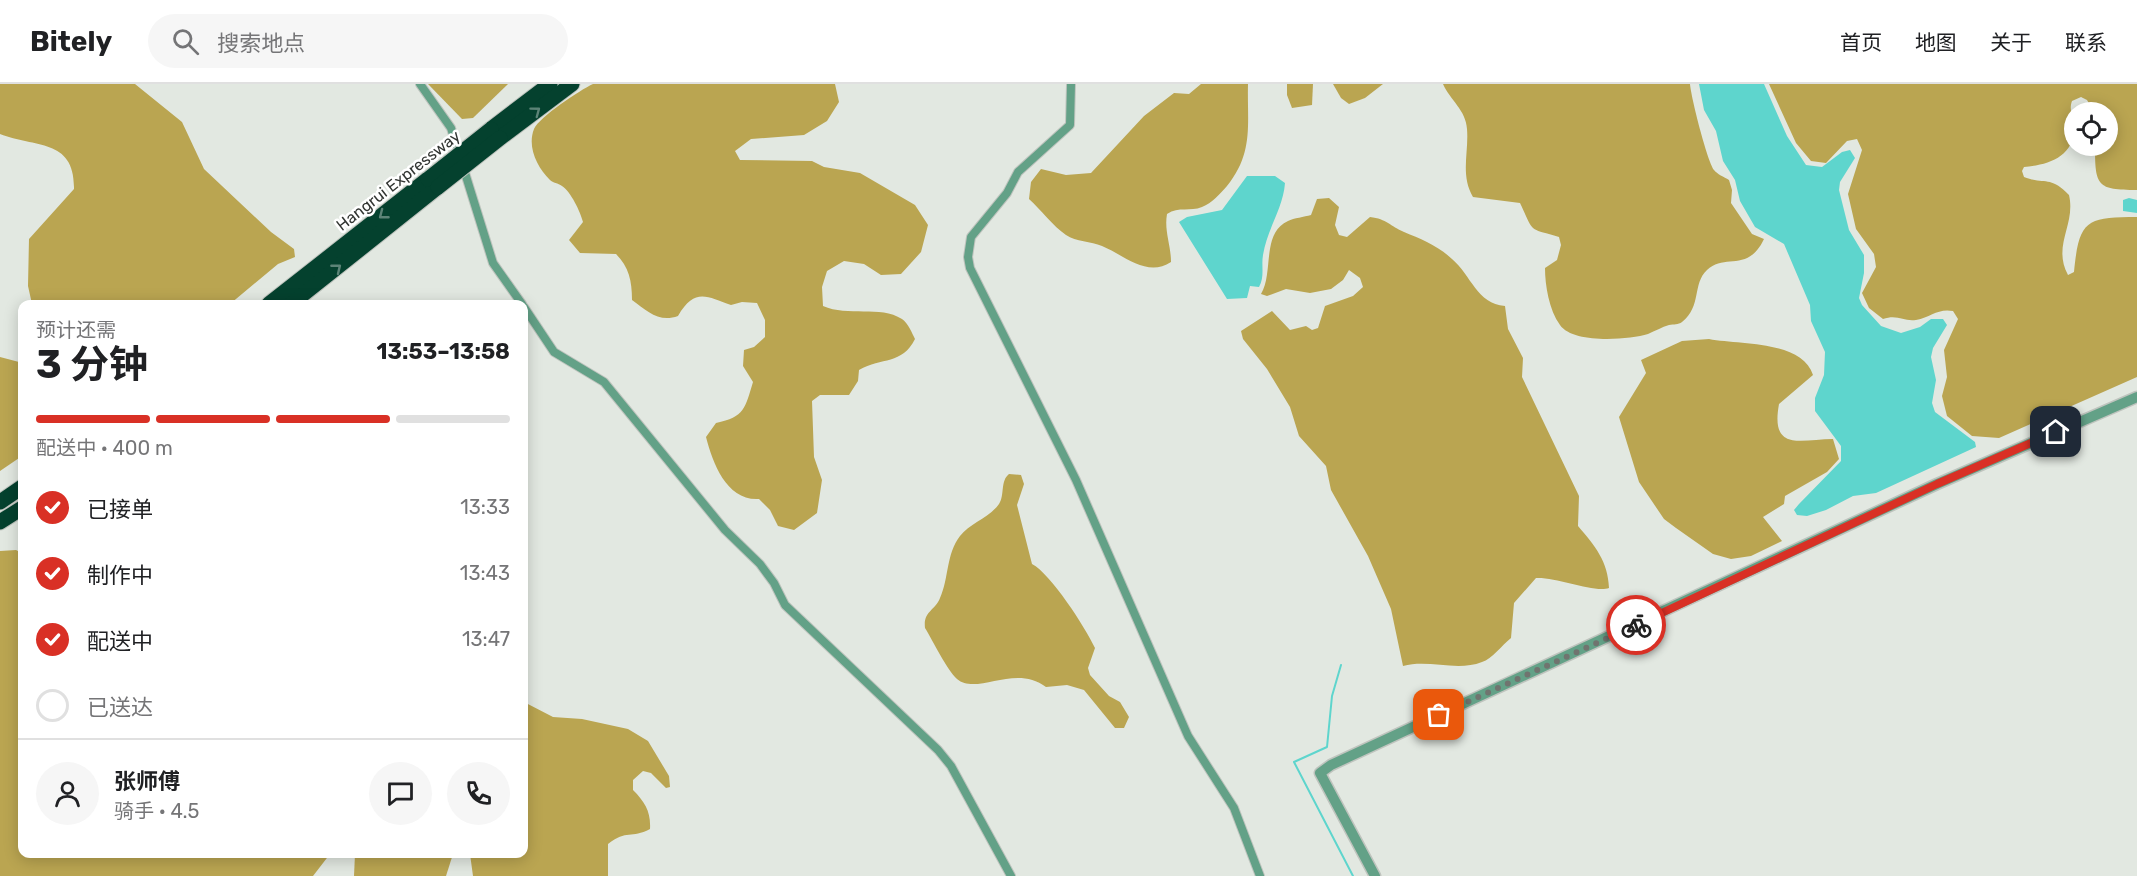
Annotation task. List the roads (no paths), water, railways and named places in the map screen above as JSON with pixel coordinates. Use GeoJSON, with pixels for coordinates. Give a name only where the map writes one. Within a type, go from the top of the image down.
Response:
{"type":"FeatureCollection","features":[{"type":"Feature","properties":{"kind":"highway","name":"Hangrui Expressway"},"geometry":{"type":"LineString","coordinates":[[296,300],[550,84]]}},
{"type":"Feature","properties":{"kind":"highway","name":"Hangrui Expressway"},"geometry":{"type":"LineString","coordinates":[[495,133],[572,84]]}},
{"type":"Feature","properties":{"kind":"highway","name":"Hangrui Expressway"},"geometry":{"type":"LineString","coordinates":[[274,300],[433,183]]}},
{"type":"Feature","properties":{"kind":"highway"},"geometry":{"type":"LineString","coordinates":[[0,502],[18,490]]}},
{"type":"Feature","properties":{"kind":"highway"},"geometry":{"type":"LineString","coordinates":[[0,522],[18,511]]}},
{"type":"Feature","properties":{"kind":"street"},"geometry":{"type":"LineString","coordinates":[[420,84],[451,128],[493,263],[519,300]]}},
{"type":"Feature","properties":{"kind":"street"},"geometry":{"type":"LineString","coordinates":[[1071,84],[1070,125],[1018,172],[1006,193],[975,231],[968,244],[970,268],[1076,480],[1188,736],[1234,807],[1260,876]]}},
{"type":"Feature","properties":{"kind":"street"},"geometry":{"type":"LineString","coordinates":[[528,313],[554,352],[604,382],[725,530],[760,564],[785,605],[939,750],[951,766],[1011,876]]}},
{"type":"Feature","properties":{"kind":"street"},"geometry":{"type":"LineString","coordinates":[[1375,876],[1320,773],[1331,765],[1937,484],[2137,397]]}},
{"type":"Feature","properties":{"kind":"water"},"geometry":{"type":"Polygon","coordinates":[[[1699,84],[1764,84],[1787,136],[1806,165],[1822,167],[1842,152],[1850,150],[1855,158],[1840,182],[1839,190],[1849,230],[1864,255],[1864,273],[1859,298],[1862,305],[1881,326],[1901,333],[1920,327],[1931,319],[1943,319],[1947,325],[1933,348],[1931,357],[1936,380],[1932,403],[1935,412],[1975,442],[1976,447],[1876,493],[1853,496],[1826,510],[1807,516],[1797,515],[1794,510],[1841,461],[1841,446],[1815,411],[1815,398],[1824,375],[1825,352],[1811,321],[1810,305],[1784,244],[1755,227],[1740,201],[1735,180],[1723,161],[1716,131],[1704,110],[1699,84]]]}},
{"type":"Feature","properties":{"kind":"water"},"geometry":{"type":"Polygon","coordinates":[[[1247,176],[1275,176],[1285,183],[1284,192],[1265,246],[1262,259],[1262,279],[1259,287],[1250,286],[1247,298],[1227,299],[1179,222],[1187,217],[1222,210],[1247,176]]]}},
{"type":"Feature","properties":{"kind":"water"},"geometry":{"type":"Polygon","coordinates":[[[2129,198],[2137,200],[2137,213],[2123,211],[2123,200],[2129,198]]]}},
{"type":"Feature","properties":{"kind":"waterway"},"geometry":{"type":"LineString","coordinates":[[1341,665],[1332,696],[1327,747],[1294,762],[1353,876]]}}]}
